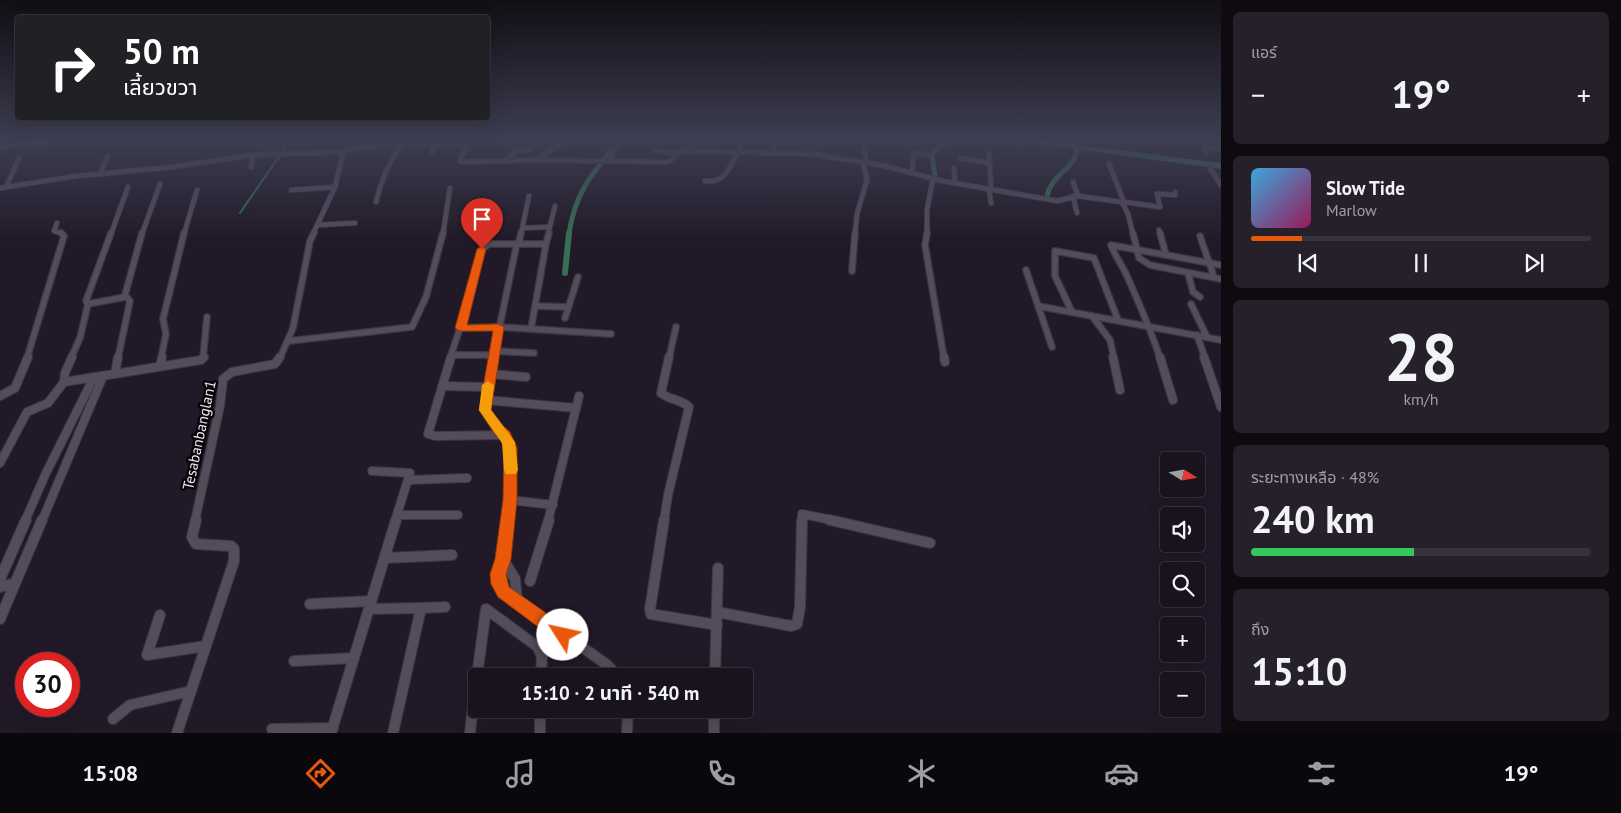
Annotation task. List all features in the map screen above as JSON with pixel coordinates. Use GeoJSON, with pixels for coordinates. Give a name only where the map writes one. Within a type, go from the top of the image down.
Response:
{"type":"FeatureCollection","features":[{"type":"Feature","properties":{"kind":"street"},"geometry":{"type":"LineString","coordinates":[[6,187],[12,173]]}},
{"type":"Feature","properties":{"kind":"street"},"geometry":{"type":"LineString","coordinates":[[0,188],[107,173]]}},
{"type":"Feature","properties":{"kind":"street","name":"Tesabanbanglan1"},"geometry":{"type":"LineString","coordinates":[[177,733],[235,554],[231,546],[196,544],[192,537],[220,406],[223,379],[232,372],[275,364],[289,341],[295,320],[310,241],[339,173]]}},
{"type":"Feature","properties":{"kind":"street"},"geometry":{"type":"LineString","coordinates":[[376,202],[385,173]]}},
{"type":"Feature","properties":{"kind":"street"},"geometry":{"type":"LineString","coordinates":[[705,181],[716,182],[721,180],[725,173]]}},
{"type":"Feature","properties":{"kind":"street"},"geometry":{"type":"LineString","coordinates":[[852,271],[857,214],[867,180],[866,173]]}},
{"type":"Feature","properties":{"kind":"street"},"geometry":{"type":"LineString","coordinates":[[916,173],[943,181],[1057,201],[1066,201],[1075,196],[1160,207],[1157,194],[1175,195],[1175,192]]}},
{"type":"Feature","properties":{"kind":"street"},"geometry":{"type":"LineString","coordinates":[[954,173],[955,183]]}},
{"type":"Feature","properties":{"kind":"street"},"geometry":{"type":"LineString","coordinates":[[989,173],[991,203]]}},
{"type":"Feature","properties":{"kind":"street"},"geometry":{"type":"LineString","coordinates":[[1112,173],[1128,214],[1138,258],[1150,265],[1221,279]]}},
{"type":"Feature","properties":{"kind":"street"},"geometry":{"type":"LineString","coordinates":[[1213,173],[1221,185]]}},
{"type":"Feature","properties":{"kind":"street"},"geometry":{"type":"LineString","coordinates":[[934,179],[927,210],[929,230],[925,245],[945,362]]}},
{"type":"Feature","properties":{"kind":"street"},"geometry":{"type":"LineString","coordinates":[[1073,182],[1077,213]]}},
{"type":"Feature","properties":{"kind":"street"},"geometry":{"type":"LineString","coordinates":[[125,297],[142,234],[160,184]]}},
{"type":"Feature","properties":{"kind":"street"},"geometry":{"type":"LineString","coordinates":[[0,463],[27,412],[48,403],[64,382],[65,374],[80,338],[88,304],[86,298],[128,186]]}},
{"type":"Feature","properties":{"kind":"street"},"geometry":{"type":"LineString","coordinates":[[291,190],[335,187]]}},
{"type":"Feature","properties":{"kind":"street"},"geometry":{"type":"LineString","coordinates":[[289,341],[366,330],[406,329],[412,327],[426,295],[440,246],[450,188]]}},
{"type":"Feature","properties":{"kind":"street"},"geometry":{"type":"LineString","coordinates":[[160,366],[166,334],[163,319],[176,262],[197,190]]}},
{"type":"Feature","properties":{"kind":"street"},"geometry":{"type":"LineString","coordinates":[[529,196],[523,228],[498,327],[485,410],[489,418],[505,435],[511,448],[510,500],[503,559],[498,574],[499,584],[504,592],[517,602],[610,668]]}},
{"type":"Feature","properties":{"kind":"street"},"geometry":{"type":"LineString","coordinates":[[531,329],[549,228],[555,206]]}},
{"type":"Feature","properties":{"kind":"street"},"geometry":{"type":"LineString","coordinates":[[0,396],[15,388],[32,346],[64,236],[62,233],[54,231],[57,223]]}},
{"type":"Feature","properties":{"kind":"street"},"geometry":{"type":"LineString","coordinates":[[318,225],[355,223]]}},
{"type":"Feature","properties":{"kind":"street"},"geometry":{"type":"LineString","coordinates":[[523,228],[549,228]]}},
{"type":"Feature","properties":{"kind":"street"},"geometry":{"type":"LineString","coordinates":[[1158,230],[1164,254],[1164,265]]}},
{"type":"Feature","properties":{"kind":"street"},"geometry":{"type":"LineString","coordinates":[[1200,236],[1213,274]]}},
{"type":"Feature","properties":{"kind":"street"},"geometry":{"type":"LineString","coordinates":[[505,435],[436,436],[428,434],[453,355],[482,249],[489,244],[546,244]]}},
{"type":"Feature","properties":{"kind":"street"},"geometry":{"type":"LineString","coordinates":[[1172,400],[1150,326],[1122,266],[1115,257],[1111,244],[1221,265]]}},
{"type":"Feature","properties":{"kind":"street"},"geometry":{"type":"LineString","coordinates":[[1072,312],[1055,276],[1055,251],[1094,258],[1118,320]]}},
{"type":"Feature","properties":{"kind":"street"},"geometry":{"type":"LineString","coordinates":[[1026,270],[1052,347]]}},
{"type":"Feature","properties":{"kind":"street"},"geometry":{"type":"LineString","coordinates":[[1188,273],[1193,292],[1200,297]]}},
{"type":"Feature","properties":{"kind":"street"},"geometry":{"type":"LineString","coordinates":[[565,318],[578,277]]}},
{"type":"Feature","properties":{"kind":"street"},"geometry":{"type":"LineString","coordinates":[[88,304],[125,297],[130,301],[115,374]]}},
{"type":"Feature","properties":{"kind":"street"},"geometry":{"type":"LineString","coordinates":[[1191,304],[1208,337]]}},
{"type":"Feature","properties":{"kind":"street"},"geometry":{"type":"LineString","coordinates":[[536,306],[568,307]]}},
{"type":"Feature","properties":{"kind":"street"},"geometry":{"type":"LineString","coordinates":[[1038,306],[1221,340]]}},
{"type":"Feature","properties":{"kind":"street"},"geometry":{"type":"LineString","coordinates":[[64,382],[194,362],[204,358],[207,316]]}},
{"type":"Feature","properties":{"kind":"street"},"geometry":{"type":"LineString","coordinates":[[1092,316],[1110,340],[1120,390]]}},
{"type":"Feature","properties":{"kind":"street"},"geometry":{"type":"LineString","coordinates":[[460,328],[498,327],[611,334]]}},
{"type":"Feature","properties":{"kind":"street"},"geometry":{"type":"LineString","coordinates":[[676,327],[661,393],[667,398],[685,403],[688,408],[668,495],[650,609],[651,614],[655,615],[717,625]]}},
{"type":"Feature","properties":{"kind":"street"},"geometry":{"type":"LineString","coordinates":[[1196,335],[1221,407]]}},
{"type":"Feature","properties":{"kind":"street"},"geometry":{"type":"LineString","coordinates":[[453,355],[534,353]]}},
{"type":"Feature","properties":{"kind":"street"},"geometry":{"type":"LineString","coordinates":[[491,374],[526,377]]}},
{"type":"Feature","properties":{"kind":"street"},"geometry":{"type":"LineString","coordinates":[[0,619],[103,376]]}},
{"type":"Feature","properties":{"kind":"street"},"geometry":{"type":"LineString","coordinates":[[0,579],[46,473],[92,379]]}},
{"type":"Feature","properties":{"kind":"street"},"geometry":{"type":"LineString","coordinates":[[442,386],[488,387]]}},
{"type":"Feature","properties":{"kind":"street"},"geometry":{"type":"LineString","coordinates":[[530,581],[554,505],[579,396]]}},
{"type":"Feature","properties":{"kind":"street"},"geometry":{"type":"LineString","coordinates":[[486,400],[576,408]]}},
{"type":"Feature","properties":{"kind":"street"},"geometry":{"type":"LineString","coordinates":[[68,427],[82,425]]}},
{"type":"Feature","properties":{"kind":"street"},"geometry":{"type":"LineString","coordinates":[[46,473],[62,470]]}},
{"type":"Feature","properties":{"kind":"street"},"geometry":{"type":"LineString","coordinates":[[272,729],[332,731],[410,473],[372,470]]}},
{"type":"Feature","properties":{"kind":"street"},"geometry":{"type":"LineString","coordinates":[[409,480],[467,478]]}},
{"type":"Feature","properties":{"kind":"street"},"geometry":{"type":"LineString","coordinates":[[510,500],[554,505]]}},
{"type":"Feature","properties":{"kind":"street"},"geometry":{"type":"LineString","coordinates":[[717,612],[791,626],[797,624],[800,607],[802,514],[930,543]]}},
{"type":"Feature","properties":{"kind":"street"},"geometry":{"type":"LineString","coordinates":[[398,515],[458,515]]}},
{"type":"Feature","properties":{"kind":"street"},"geometry":{"type":"LineString","coordinates":[[23,525],[41,521]]}},
{"type":"Feature","properties":{"kind":"street"},"geometry":{"type":"LineString","coordinates":[[385,558],[452,556]]}},
{"type":"Feature","properties":{"kind":"street"},"geometry":{"type":"LineString","coordinates":[[503,559],[513,571],[517,581],[517,602]]}},
{"type":"Feature","properties":{"kind":"street"},"geometry":{"type":"LineString","coordinates":[[715,668],[718,568]]}},
{"type":"Feature","properties":{"kind":"street"},"geometry":{"type":"LineString","coordinates":[[0,588],[15,583]]}},
{"type":"Feature","properties":{"kind":"street"},"geometry":{"type":"LineString","coordinates":[[310,604],[421,608],[445,607]]}},
{"type":"Feature","properties":{"kind":"street"},"geometry":{"type":"LineString","coordinates":[[393,733],[421,608]]}},
{"type":"Feature","properties":{"kind":"street"},"geometry":{"type":"LineString","coordinates":[[477,668],[486,609],[538,647],[542,657],[541,668]]}},
{"type":"Feature","properties":{"kind":"street"},"geometry":{"type":"LineString","coordinates":[[160,615],[147,655],[206,646]]}},
{"type":"Feature","properties":{"kind":"street"},"geometry":{"type":"LineString","coordinates":[[294,662],[354,658]]}},
{"type":"Feature","properties":{"kind":"street"},"geometry":{"type":"LineString","coordinates":[[113,719],[130,705],[192,691]]}},
{"type":"Feature","properties":{"kind":"street"},"geometry":{"type":"LineString","coordinates":[[470,733],[472,718]]}},
{"type":"Feature","properties":{"kind":"street"},"geometry":{"type":"LineString","coordinates":[[540,718],[540,733]]}},
{"type":"Feature","properties":{"kind":"street"},"geometry":{"type":"LineString","coordinates":[[627,733],[628,718]]}},
{"type":"Feature","properties":{"kind":"street"},"geometry":{"type":"LineString","coordinates":[[714,718],[714,733]]}},
{"type":"Feature","properties":{"kind":"waterway"},"geometry":{"type":"LineString","coordinates":[[240,213],[267,173]]}},
{"type":"Feature","properties":{"kind":"waterway"},"geometry":{"type":"LineString","coordinates":[[569,234],[581,193],[593,173]]}},
{"type":"Feature","properties":{"kind":"waterway"},"geometry":{"type":"LineString","coordinates":[[1047,196],[1053,182],[1061,173]]}},
{"type":"Feature","properties":{"kind":"waterway"},"geometry":{"type":"LineString","coordinates":[[565,273],[569,233]]}},
{"type":"Feature","properties":{"kind":"slow traffic"},"geometry":{"type":"LineString","coordinates":[[488,385],[485,410],[498,430],[505,435],[509,442],[511,448],[511,470]]}},
{"type":"Feature","properties":{"kind":"route"},"geometry":{"type":"LineString","coordinates":[[482,249],[460,328],[498,327],[485,410],[498,430],[505,435],[511,448],[510,500],[503,559],[498,574],[499,584],[504,592],[563,635]]}}]}
